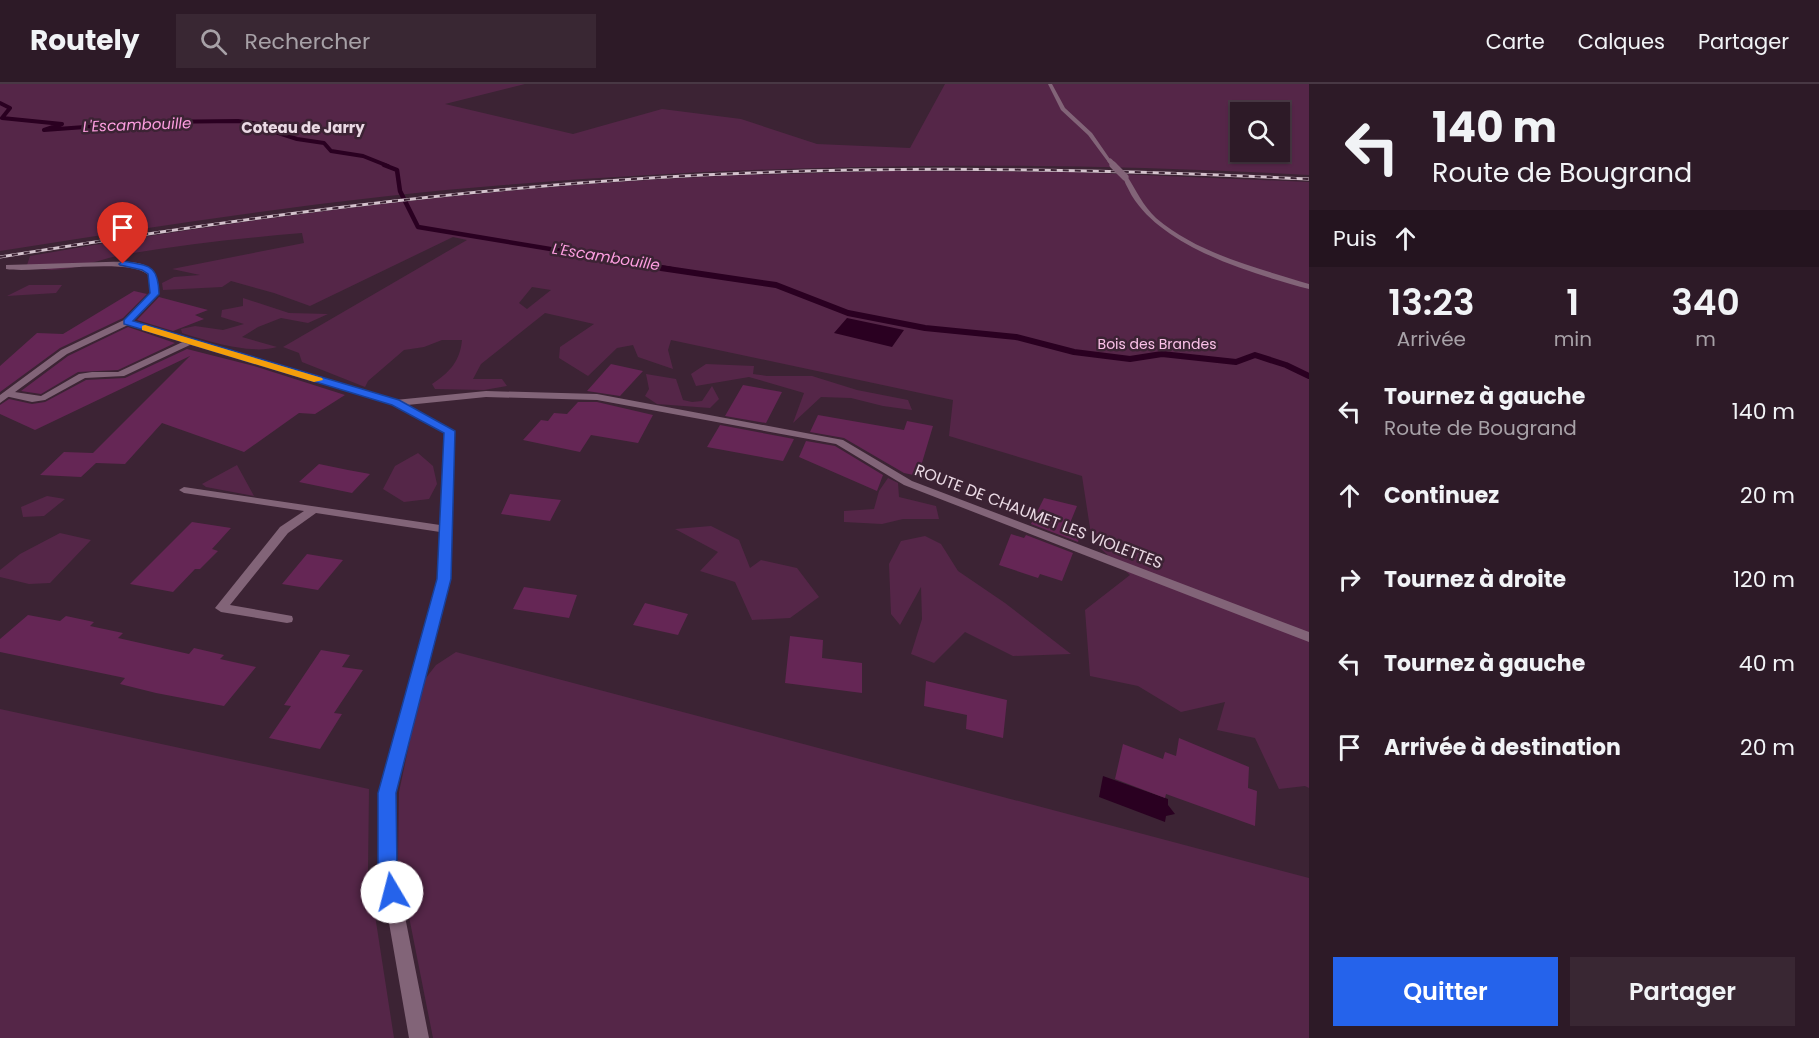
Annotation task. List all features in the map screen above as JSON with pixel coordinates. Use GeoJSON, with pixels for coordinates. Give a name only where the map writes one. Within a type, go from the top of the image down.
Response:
{"type":"FeatureCollection","features":[{"type":"Feature","properties":{"kind":"street"},"geometry":{"type":"LineString","coordinates":[[1050,84],[1063,109],[1090,134],[1125,177],[1142,206],[1153,218],[1172,232],[1239,264],[1309,287]]}},
{"type":"Feature","properties":{"kind":"street"},"geometry":{"type":"LineString","coordinates":[[4,397],[64,352],[127,322],[155,294],[154,278],[145,268],[123,264],[41,270],[9,267]]}},
{"type":"Feature","properties":{"kind":"street","name":"ROUTE DE CHAUMET LES VIOLETTES"},"geometry":{"type":"LineString","coordinates":[[127,322],[395,403],[486,394],[597,397],[839,442],[908,483],[1309,637]]}},
{"type":"Feature","properties":{"kind":"street"},"geometry":{"type":"LineString","coordinates":[[4,397],[45,398],[78,378],[89,374],[114,376],[121,374],[189,342]]}},
{"type":"Feature","properties":{"kind":"street"},"geometry":{"type":"LineString","coordinates":[[395,403],[449,431],[444,579],[387,793],[388,871],[419,1038]]}},
{"type":"Feature","properties":{"kind":"street"},"geometry":{"type":"LineString","coordinates":[[184,490],[446,529]]}},
{"type":"Feature","properties":{"kind":"street"},"geometry":{"type":"LineString","coordinates":[[286,619],[221,609],[284,530],[313,510]]}},
{"type":"Feature","properties":{"kind":"green space"},"geometry":{"type":"Polygon","coordinates":[[[0,84],[525,84],[445,104],[573,134],[662,109],[741,119],[817,144],[910,148],[945,84],[1309,84],[1309,175],[1111,167],[1012,166],[814,168],[715,172],[517,184],[387,196],[194,221],[0,251],[0,84]]]}},
{"type":"Feature","properties":{"kind":"green space","name":"Bois des Brandes"},"geometry":{"type":"Polygon","coordinates":[[[895,171],[1072,172],[1309,182],[1309,788],[1305,786],[1279,789],[1255,738],[1217,730],[1225,702],[1181,712],[1138,686],[1090,676],[1085,610],[1130,575],[1092,541],[1082,476],[949,436],[953,400],[671,340],[668,350],[673,369],[638,357],[633,345],[617,348],[588,376],[559,358],[560,347],[594,324],[545,313],[481,364],[473,379],[502,379],[507,386],[484,390],[435,389],[432,384],[453,365],[459,354],[462,340],[442,340],[424,347],[404,350],[368,381],[365,387],[302,362],[299,353],[283,347],[467,240],[453,237],[310,306],[231,281],[222,287],[163,290],[162,283],[174,277],[200,275],[172,269],[304,243],[302,233],[149,250],[64,269],[39,269],[27,265],[30,256],[113,242],[280,217],[447,197],[700,177],[895,171]],[[532,287],[519,303],[527,309],[551,290],[532,287]]]}},
{"type":"Feature","properties":{"kind":"green space"},"geometry":{"type":"Polygon","coordinates":[[[29,285],[62,285],[56,293],[7,296],[29,285]]]}},
{"type":"Feature","properties":{"kind":"green space"},"geometry":{"type":"Polygon","coordinates":[[[243,298],[289,313],[328,314],[308,323],[281,318],[258,327],[242,337],[277,347],[267,349],[229,346],[182,333],[181,329],[195,326],[223,330],[244,324],[221,317],[222,310],[243,306],[243,298]]]}},
{"type":"Feature","properties":{"kind":"green space"},"geometry":{"type":"Polygon","coordinates":[[[706,364],[754,366],[753,374],[767,376],[812,376],[857,390],[908,400],[912,410],[851,398],[821,397],[793,423],[804,393],[749,377],[696,386],[691,374],[706,364]]]}},
{"type":"Feature","properties":{"kind":"green space"},"geometry":{"type":"Polygon","coordinates":[[[646,374],[676,379],[683,400],[702,401],[712,386],[719,399],[710,408],[657,404],[645,396],[649,389],[646,374]]]}},
{"type":"Feature","properties":{"kind":"green space"},"geometry":{"type":"Polygon","coordinates":[[[418,453],[433,466],[437,484],[429,499],[404,502],[383,489],[395,466],[418,453]]]}},
{"type":"Feature","properties":{"kind":"green space"},"geometry":{"type":"Polygon","coordinates":[[[237,465],[254,496],[206,487],[202,484],[237,465]]]}},
{"type":"Feature","properties":{"kind":"green space"},"geometry":{"type":"Polygon","coordinates":[[[888,478],[898,483],[899,497],[936,506],[939,519],[903,519],[882,524],[844,522],[844,511],[874,509],[879,491],[888,478]]]}},
{"type":"Feature","properties":{"kind":"green space"},"geometry":{"type":"Polygon","coordinates":[[[47,496],[65,499],[44,516],[23,517],[21,507],[47,496]]]}},
{"type":"Feature","properties":{"kind":"green space"},"geometry":{"type":"Polygon","coordinates":[[[711,526],[739,540],[750,568],[761,560],[797,568],[819,597],[790,618],[752,620],[735,582],[700,571],[718,552],[675,529],[711,526]]]}},
{"type":"Feature","properties":{"kind":"green space"},"geometry":{"type":"Polygon","coordinates":[[[60,533],[91,540],[50,583],[29,584],[0,577],[0,570],[20,554],[60,533]]]}},
{"type":"Feature","properties":{"kind":"green space"},"geometry":{"type":"Polygon","coordinates":[[[925,536],[941,544],[958,571],[1005,603],[1071,654],[1013,656],[965,632],[934,663],[911,654],[922,619],[921,587],[900,625],[891,614],[889,564],[901,541],[925,536]]]}},
{"type":"Feature","properties":{"kind":"green space"},"geometry":{"type":"Polygon","coordinates":[[[456,652],[1309,878],[1309,1038],[433,1038],[398,861],[399,792],[422,683],[436,665],[456,652]]]}},
{"type":"Feature","properties":{"kind":"green space"},"geometry":{"type":"Polygon","coordinates":[[[0,709],[369,789],[368,870],[394,1038],[0,1038],[0,709]]]}},
{"type":"Feature","properties":{"kind":"shaded area"},"geometry":{"type":"Polygon","coordinates":[[[847,318],[904,330],[892,347],[834,333],[847,318]]]}},
{"type":"Feature","properties":{"kind":"shaded area"},"geometry":{"type":"Polygon","coordinates":[[[1103,776],[1168,799],[1168,805],[1175,814],[1166,816],[1165,822],[1099,797],[1103,776]]]}},
{"type":"Feature","properties":{"kind":"building"},"geometry":{"type":"Polygon","coordinates":[[[134,291],[147,294],[123,318],[60,348],[0,392],[0,366],[37,333],[63,334],[134,291]]]}},
{"type":"Feature","properties":{"kind":"building"},"geometry":{"type":"Polygon","coordinates":[[[159,297],[208,310],[195,315],[204,319],[173,331],[137,320],[159,297]]]}},
{"type":"Feature","properties":{"kind":"building"},"geometry":{"type":"Polygon","coordinates":[[[128,327],[175,343],[118,370],[78,372],[41,394],[21,391],[68,356],[128,327]]]}},
{"type":"Feature","properties":{"kind":"building"},"geometry":{"type":"Polygon","coordinates":[[[187,349],[254,366],[345,395],[315,414],[299,413],[244,452],[162,423],[125,464],[96,463],[81,477],[40,475],[64,452],[93,453],[190,356],[35,430],[0,414],[0,405],[9,399],[32,404],[45,402],[86,380],[125,378],[187,349]]]}},
{"type":"Feature","properties":{"kind":"building"},"geometry":{"type":"Polygon","coordinates":[[[611,364],[643,371],[620,396],[587,391],[611,364]]]}},
{"type":"Feature","properties":{"kind":"building"},"geometry":{"type":"Polygon","coordinates":[[[743,385],[782,392],[766,423],[725,416],[743,385]]]}},
{"type":"Feature","properties":{"kind":"building"},"geometry":{"type":"Polygon","coordinates":[[[578,402],[597,402],[653,415],[638,443],[591,435],[580,452],[523,440],[541,420],[548,421],[554,413],[567,414],[578,402]]]}},
{"type":"Feature","properties":{"kind":"building"},"geometry":{"type":"Polygon","coordinates":[[[818,415],[904,430],[907,421],[933,426],[918,476],[904,473],[844,438],[810,432],[818,415]]]}},
{"type":"Feature","properties":{"kind":"building"},"geometry":{"type":"Polygon","coordinates":[[[720,425],[794,439],[783,461],[707,447],[720,425]]]}},
{"type":"Feature","properties":{"kind":"building"},"geometry":{"type":"Polygon","coordinates":[[[806,441],[835,446],[883,475],[877,491],[799,457],[806,441]]]}},
{"type":"Feature","properties":{"kind":"building"},"geometry":{"type":"Polygon","coordinates":[[[319,464],[370,474],[352,493],[299,482],[319,464]]]}},
{"type":"Feature","properties":{"kind":"building"},"geometry":{"type":"Polygon","coordinates":[[[510,494],[561,500],[550,521],[501,514],[510,494]]]}},
{"type":"Feature","properties":{"kind":"building"},"geometry":{"type":"Polygon","coordinates":[[[1044,498],[1077,506],[1068,528],[1081,533],[1078,542],[1031,524],[1044,498]]]}},
{"type":"Feature","properties":{"kind":"building"},"geometry":{"type":"Polygon","coordinates":[[[192,522],[231,528],[212,549],[218,551],[200,569],[195,569],[173,592],[130,584],[192,522]]]}},
{"type":"Feature","properties":{"kind":"building"},"geometry":{"type":"Polygon","coordinates":[[[1011,534],[1024,538],[1026,535],[1073,553],[1062,581],[1040,574],[1038,578],[999,565],[1011,534]]]}},
{"type":"Feature","properties":{"kind":"building"},"geometry":{"type":"Polygon","coordinates":[[[307,554],[343,560],[318,590],[282,584],[307,554]]]}},
{"type":"Feature","properties":{"kind":"building"},"geometry":{"type":"Polygon","coordinates":[[[524,587],[577,595],[569,618],[513,609],[524,587]]]}},
{"type":"Feature","properties":{"kind":"building"},"geometry":{"type":"Polygon","coordinates":[[[645,603],[688,614],[678,635],[633,625],[645,603]]]}},
{"type":"Feature","properties":{"kind":"building"},"geometry":{"type":"Polygon","coordinates":[[[28,615],[60,621],[66,616],[94,622],[90,626],[123,633],[118,638],[189,654],[194,648],[224,655],[220,659],[256,667],[224,706],[156,693],[120,684],[125,678],[0,652],[0,639],[28,615]]]}},
{"type":"Feature","properties":{"kind":"building"},"geometry":{"type":"Polygon","coordinates":[[[790,636],[823,640],[822,658],[862,663],[862,693],[785,683],[790,636]]]}},
{"type":"Feature","properties":{"kind":"building"},"geometry":{"type":"Polygon","coordinates":[[[321,650],[350,655],[342,667],[363,670],[334,713],[342,714],[320,749],[269,738],[291,706],[284,705],[321,650]]]}},
{"type":"Feature","properties":{"kind":"building"},"geometry":{"type":"Polygon","coordinates":[[[926,681],[1007,700],[1003,738],[966,729],[967,715],[924,706],[926,681]]]}},
{"type":"Feature","properties":{"kind":"building"},"geometry":{"type":"Polygon","coordinates":[[[1179,738],[1249,767],[1248,788],[1257,791],[1255,826],[1166,794],[1165,798],[1115,779],[1123,744],[1163,759],[1165,752],[1176,756],[1179,738]]]}},
{"type":"Feature","properties":{"kind":"waterway","name":"L'Escambouille"},"geometry":{"type":"LineString","coordinates":[[0,103],[10,108],[2,118],[62,124],[44,130],[153,122],[238,121],[259,124],[269,130],[297,139],[324,143],[331,151],[363,156],[388,166]]}},
{"type":"Feature","properties":{"kind":"waterway","name":"L'Escambouille"},"geometry":{"type":"LineString","coordinates":[[384,165],[397,170],[400,191],[418,227],[671,269]]}},
{"type":"Feature","properties":{"kind":"waterway","name":"L'Escambouille"},"geometry":{"type":"LineString","coordinates":[[661,268],[776,285],[848,313],[925,328],[1016,337],[1074,352],[1130,359],[1162,354],[1236,362],[1255,355],[1286,365],[1309,376]]}},
{"type":"Feature","properties":{"kind":"railway"},"geometry":{"type":"LineString","coordinates":[[0,257],[350,206],[614,180],[778,172],[930,169],[1006,169],[1309,179]]}},
{"type":"Feature","properties":{"kind":"slow traffic"},"geometry":{"type":"LineString","coordinates":[[145,328],[318,380]]}},
{"type":"Feature","properties":{"kind":"district","name":"Coteau de Jarry"},"geometry":{"type":"Point","coordinates":[303,128]}},
{"type":"Feature","properties":{"kind":"route"},"geometry":{"type":"LineString","coordinates":[[123,264],[135,264],[145,268],[154,278],[155,294],[127,322],[395,403],[449,431],[444,579],[387,793],[388,871],[392,892]]}}]}
